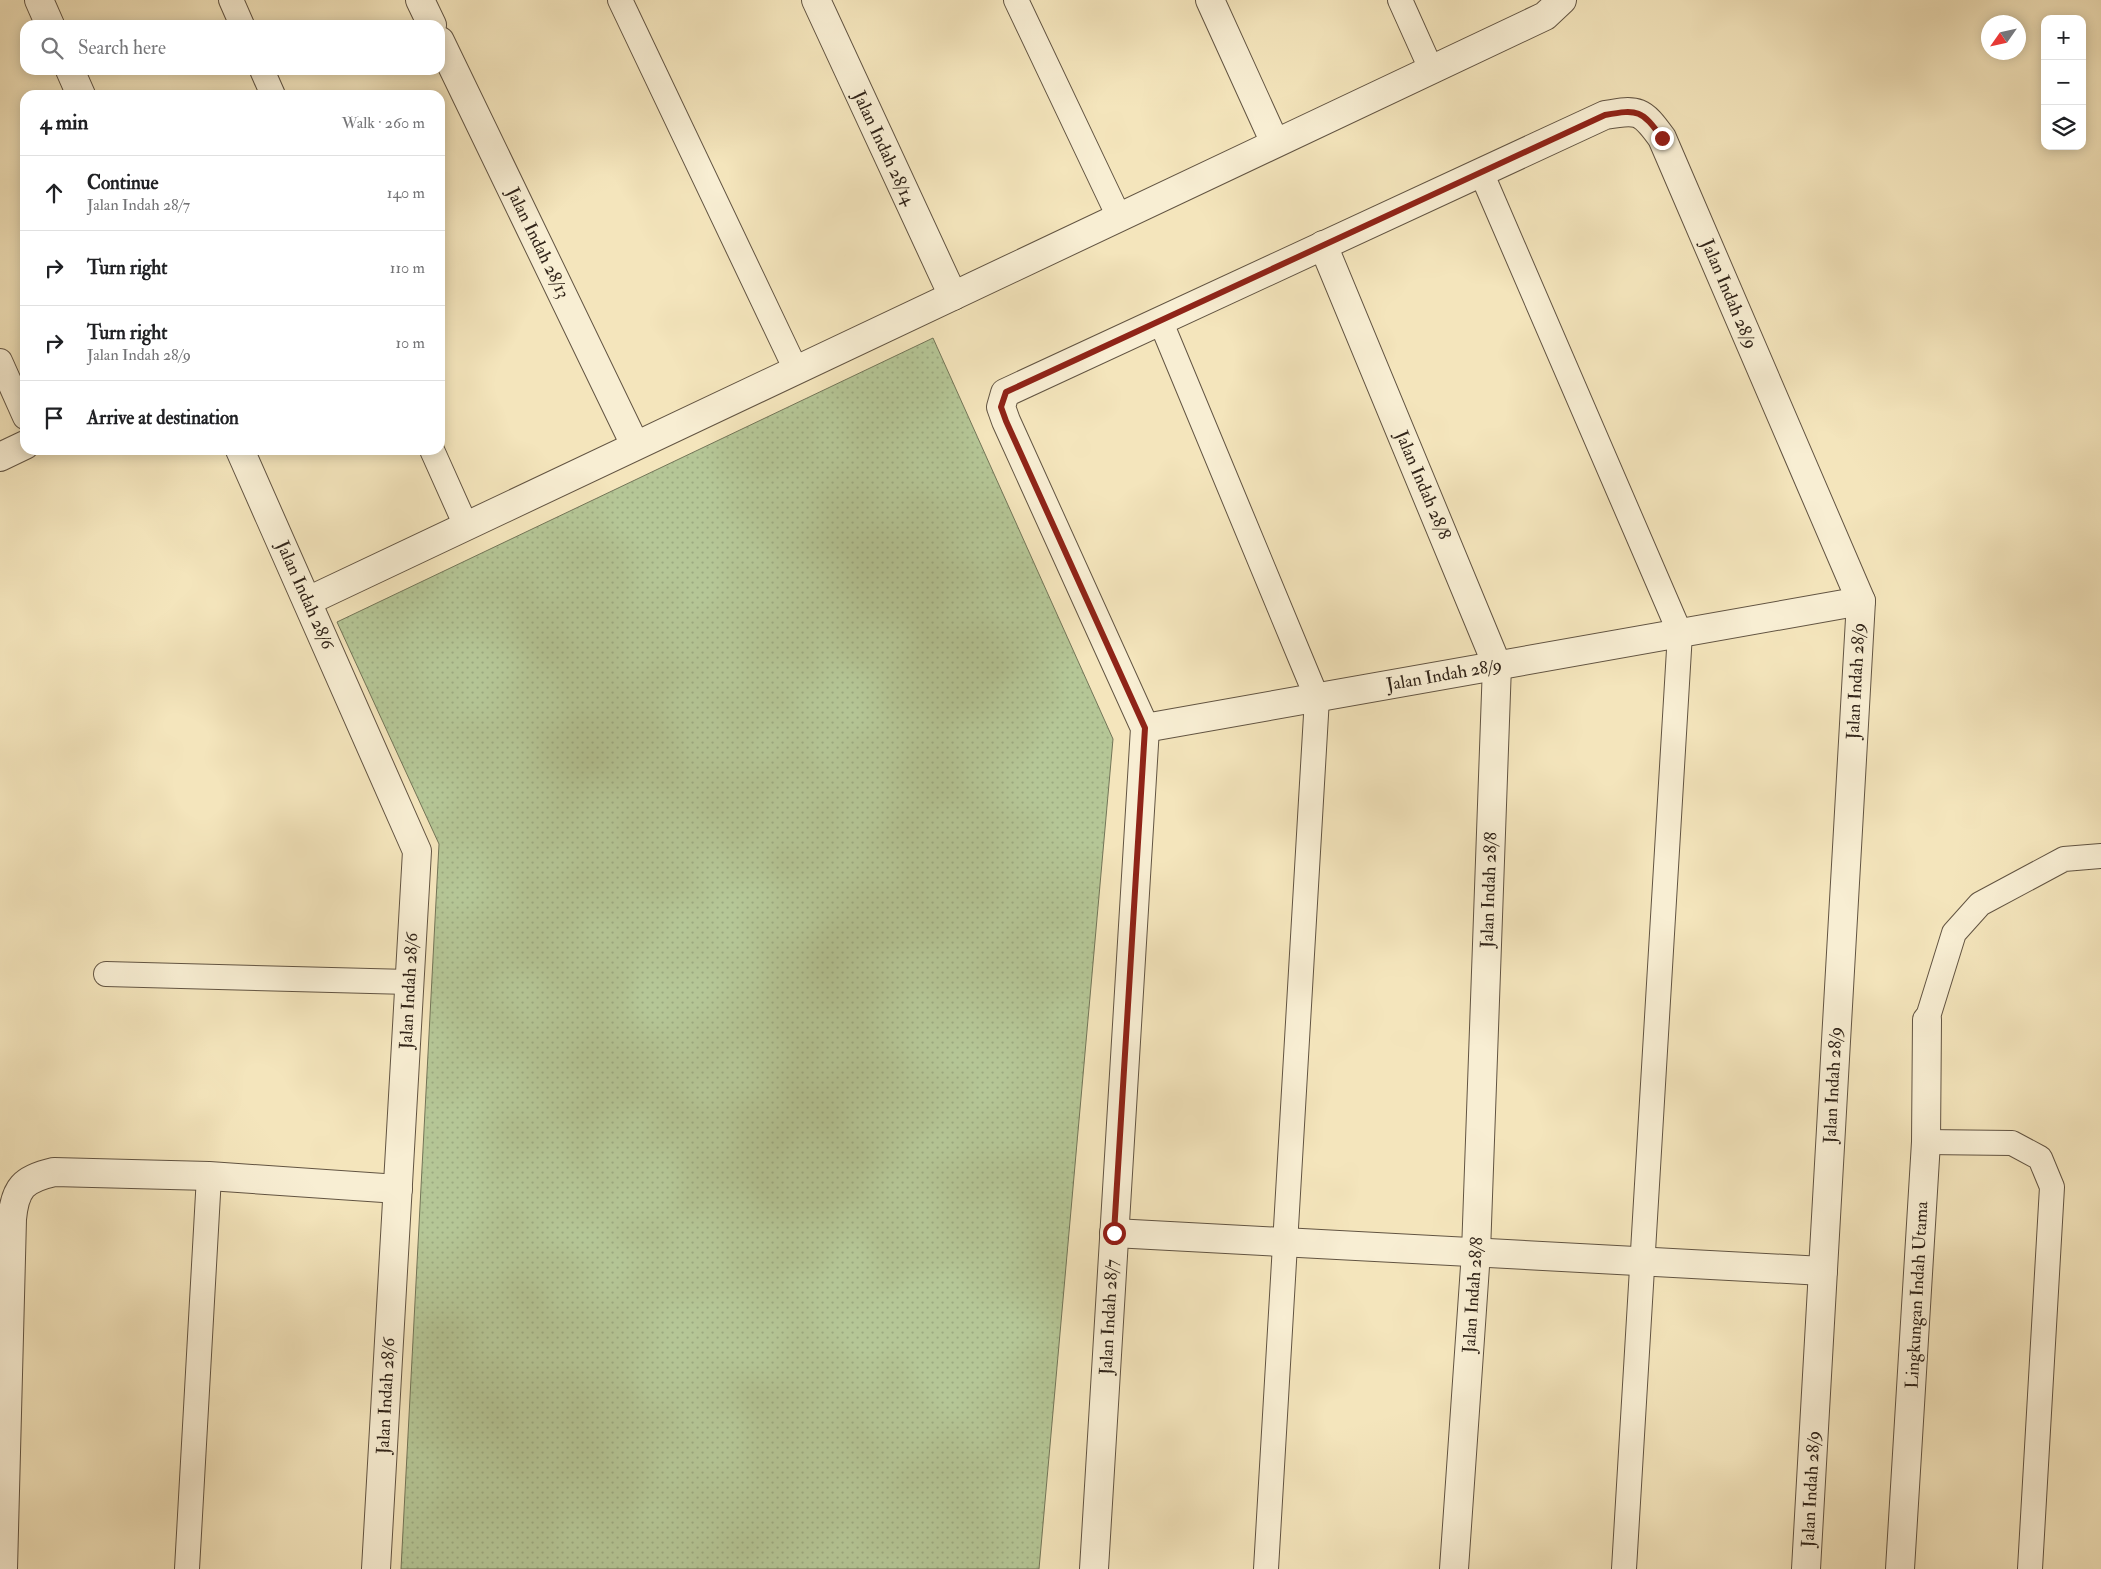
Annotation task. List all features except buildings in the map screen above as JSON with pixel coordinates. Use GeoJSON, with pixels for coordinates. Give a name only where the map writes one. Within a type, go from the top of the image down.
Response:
{"type":"FeatureCollection","features":[{"type":"Feature","properties":{"kind":"street"},"geometry":{"type":"LineString","coordinates":[[39,0],[48,20]]}},
{"type":"Feature","properties":{"kind":"street"},"geometry":{"type":"LineString","coordinates":[[420,0],[430,20]]}},
{"type":"Feature","properties":{"kind":"street","name":"Jalan Indah 28/14"},"geometry":{"type":"LineString","coordinates":[[816,0],[953,296]]}},
{"type":"Feature","properties":{"kind":"street"},"geometry":{"type":"LineString","coordinates":[[1210,0],[1275,143]]}},
{"type":"Feature","properties":{"kind":"street"},"geometry":{"type":"LineString","coordinates":[[308,601],[1545,16],[1562,0]]}},
{"type":"Feature","properties":{"kind":"street","name":"Jalan Indah 28/13"},"geometry":{"type":"LineString","coordinates":[[445,51],[635,445]]}},
{"type":"Feature","properties":{"kind":"street"},"geometry":{"type":"LineString","coordinates":[[72,75],[79,90]]}},
{"type":"Feature","properties":{"kind":"street","name":"Jalan Indah 28/9"},"geometry":{"type":"LineString","coordinates":[[1481,172],[1605,115],[1630,110],[1648,118],[1662,138],[1861,601],[1806,1569]]}},
{"type":"Feature","properties":{"kind":"street"},"geometry":{"type":"LineString","coordinates":[[1160,320],[1481,172]]}},
{"type":"Feature","properties":{"kind":"street","name":"Jalan Indah 28/8"},"geometry":{"type":"LineString","coordinates":[[1323,246],[1497,665],[1476,1252],[1454,1569]]}},
{"type":"Feature","properties":{"kind":"street","name":"Jalan Indah 28/7"},"geometry":{"type":"LineString","coordinates":[[1094,1569],[1145,728],[1001,407],[1006,392],[1160,320]]}},
{"type":"Feature","properties":{"kind":"street"},"geometry":{"type":"LineString","coordinates":[[0,457],[20,447]]}},
{"type":"Feature","properties":{"kind":"street","name":"Jalan Indah 28/6"},"geometry":{"type":"LineString","coordinates":[[242,455],[417,851],[376,1569]]}},
{"type":"Feature","properties":{"kind":"street","name":"Jalan Indah 28/9"},"geometry":{"type":"LineString","coordinates":[[1145,728],[1861,601]]}},
{"type":"Feature","properties":{"kind":"street","name":"Lingkungan Indah Utama"},"geometry":{"type":"LineString","coordinates":[[1900,1569],[1926,1142],[1927,1020]]}},
{"type":"Feature","properties":{"kind":"street"},"geometry":{"type":"LineString","coordinates":[[3,1569],[12,1220],[14,1200],[22,1186],[35,1176],[54,1172],[209,1176],[398,1189]]}},
{"type":"Feature","properties":{"kind":"street"},"geometry":{"type":"LineString","coordinates":[[1114,1233],[1823,1271]]}},
{"type":"Feature","properties":{"kind":"lane"},"geometry":{"type":"LineString","coordinates":[[231,0],[240,20]]}},
{"type":"Feature","properties":{"kind":"lane"},"geometry":{"type":"LineString","coordinates":[[620,0],[796,370]]}},
{"type":"Feature","properties":{"kind":"lane"},"geometry":{"type":"LineString","coordinates":[[1016,0],[1119,217]]}},
{"type":"Feature","properties":{"kind":"lane"},"geometry":{"type":"LineString","coordinates":[[1400,0],[1431,69]]}},
{"type":"Feature","properties":{"kind":"lane"},"geometry":{"type":"LineString","coordinates":[[264,75],[271,90]]}},
{"type":"Feature","properties":{"kind":"lane"},"geometry":{"type":"LineString","coordinates":[[1481,172],[1680,633],[1624,1569]]}},
{"type":"Feature","properties":{"kind":"lane"},"geometry":{"type":"LineString","coordinates":[[1160,320],[1316,698],[1266,1569]]}},
{"type":"Feature","properties":{"kind":"lane"},"geometry":{"type":"LineString","coordinates":[[0,361],[20,406]]}},
{"type":"Feature","properties":{"kind":"lane"},"geometry":{"type":"LineString","coordinates":[[434,455],[466,526]]}},
{"type":"Feature","properties":{"kind":"lane"},"geometry":{"type":"LineString","coordinates":[[1927,1020],[1954,933],[1980,904],[2064,859],[2101,856]]}},
{"type":"Feature","properties":{"kind":"lane"},"geometry":{"type":"LineString","coordinates":[[106,974],[409,982]]}},
{"type":"Feature","properties":{"kind":"lane"},"geometry":{"type":"LineString","coordinates":[[1926,1142],[2012,1143],[2040,1158],[2052,1187],[2030,1569]]}},
{"type":"Feature","properties":{"kind":"lane"},"geometry":{"type":"LineString","coordinates":[[188,1569],[209,1176]]}},
{"type":"Feature","properties":{"kind":"green space"},"geometry":{"type":"Polygon","coordinates":[[[933,338],[1113,739],[1039,1569],[401,1569],[439,844],[337,622],[933,338]]]}},
{"type":"Feature","properties":{"kind":"route"},"geometry":{"type":"LineString","coordinates":[[1114,1233],[1145,728],[1006,421],[1001,407],[1006,392],[1605,115],[1630,110],[1648,118],[1662,138]]}}]}
